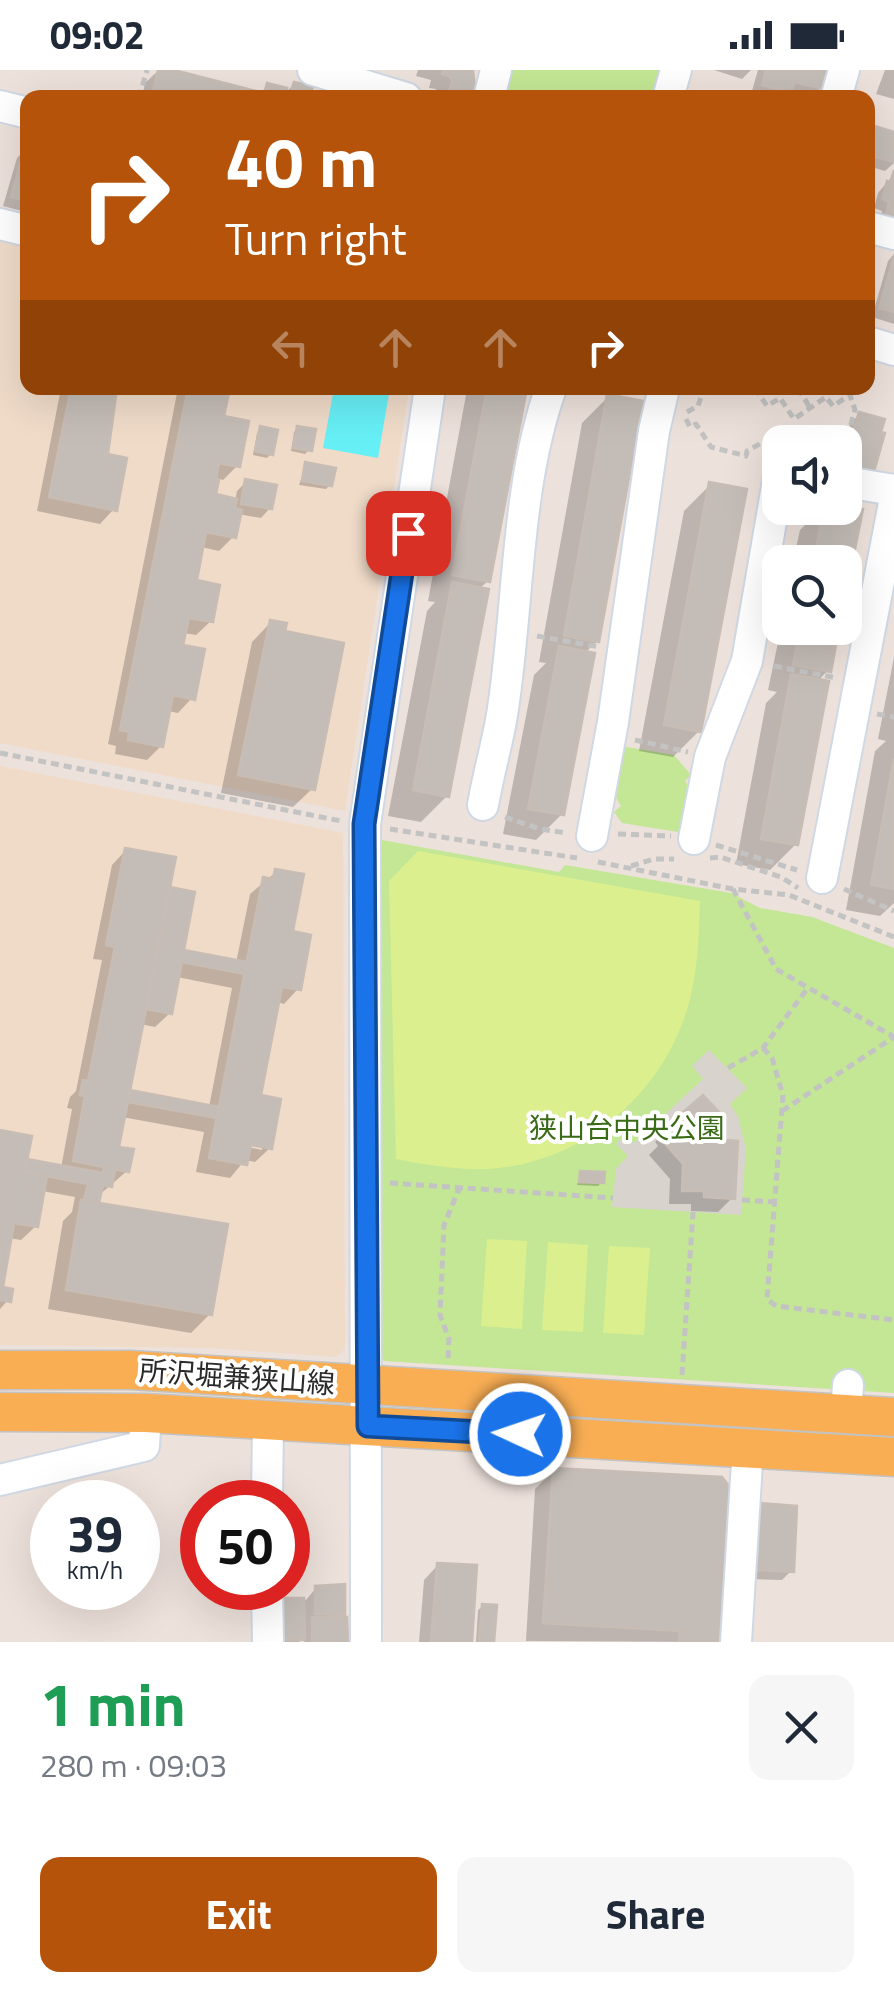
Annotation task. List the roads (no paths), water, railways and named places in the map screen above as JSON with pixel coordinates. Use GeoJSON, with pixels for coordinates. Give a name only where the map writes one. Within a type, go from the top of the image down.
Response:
{"type":"FeatureCollection","features":[{"type":"Feature","properties":{"kind":"main road","name":"所沢堀兼狭山線"},"geometry":{"type":"LineString","coordinates":[[0,1370],[130,1370],[367,1386],[847,1399],[894,1417]]}},
{"type":"Feature","properties":{"kind":"main road","name":"所沢堀兼狭山線"},"geometry":{"type":"LineString","coordinates":[[0,1412],[146,1413],[894,1456]]}},
{"type":"Feature","properties":{"kind":"street"},"geometry":{"type":"LineString","coordinates":[[318,71],[380,90]]}},
{"type":"Feature","properties":{"kind":"street"},"geometry":{"type":"LineString","coordinates":[[366,1642],[364,824],[429,395]]}},
{"type":"Feature","properties":{"kind":"street"},"geometry":{"type":"LineString","coordinates":[[482,806],[502,715],[524,516],[549,395]]}},
{"type":"Feature","properties":{"kind":"street"},"geometry":{"type":"LineString","coordinates":[[589,852],[611,734],[662,395]]}},
{"type":"Feature","properties":{"kind":"street"},"geometry":{"type":"LineString","coordinates":[[862,485],[894,490]]}},
{"type":"Feature","properties":{"kind":"street"},"geometry":{"type":"LineString","coordinates":[[822,878],[894,503]]}},
{"type":"Feature","properties":{"kind":"street"},"geometry":{"type":"LineString","coordinates":[[695,852],[710,758],[747,661],[767,525]]}},
{"type":"Feature","properties":{"kind":"street"},"geometry":{"type":"LineString","coordinates":[[0,1480],[144,1446],[146,1413]]}},
{"type":"Feature","properties":{"kind":"street"},"geometry":{"type":"LineString","coordinates":[[267,1480],[268,1421]]}},
{"type":"Feature","properties":{"kind":"street"},"geometry":{"type":"LineString","coordinates":[[736,1642],[748,1446]]}},
{"type":"Feature","properties":{"kind":"street"},"geometry":{"type":"LineString","coordinates":[[268,1610],[268,1642]]}},
{"type":"Feature","properties":{"kind":"water"},"geometry":{"type":"Polygon","coordinates":[[[333,395],[389,395],[378,458],[323,448],[333,395]]]}},
{"type":"Feature","properties":{"kind":"park label","name":"狭山台中央公園"},"geometry":{"type":"Point","coordinates":[627,1128]}}]}
